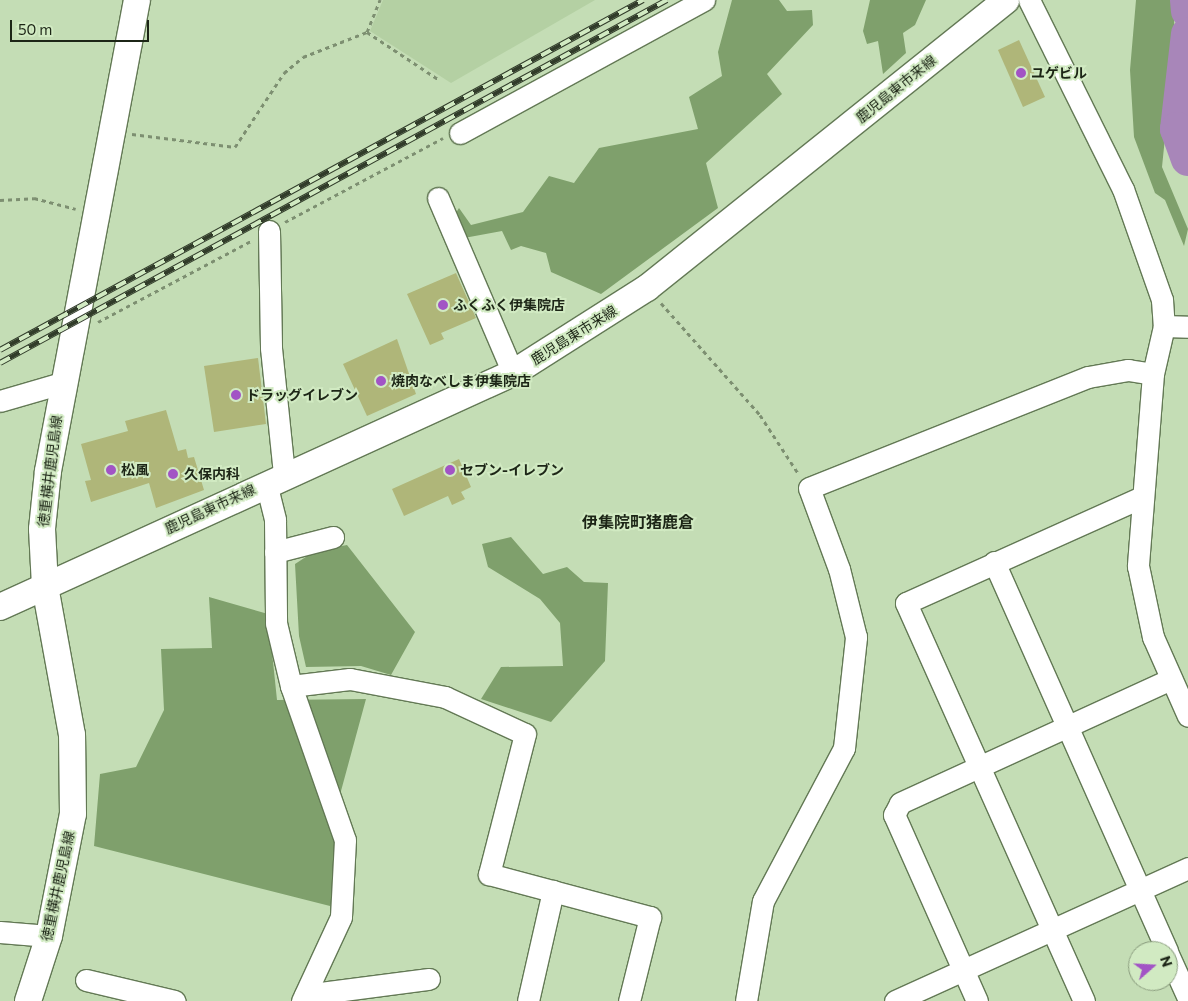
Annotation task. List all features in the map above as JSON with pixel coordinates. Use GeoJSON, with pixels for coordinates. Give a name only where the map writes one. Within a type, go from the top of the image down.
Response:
{"type":"FeatureCollection","features":[{"type":"Feature","properties":{"kind":"main road","name":"徳重横井鹿児島線"},"geometry":{"type":"LineString","coordinates":[[28,1001],[49,936],[68,851],[74,776],[65,684],[46,586],[42,529],[62,383],[137,0]]}},
{"type":"Feature","properties":{"kind":"main road","name":"鹿児島東市来線"},"geometry":{"type":"LineString","coordinates":[[0,607],[275,479],[513,373],[647,288],[1006,0]]}},
{"type":"Feature","properties":{"kind":"street"},"geometry":{"type":"LineString","coordinates":[[460,133],[704,0]]}},
{"type":"Feature","properties":{"kind":"street"},"geometry":{"type":"LineString","coordinates":[[1029,0],[1123,189],[1154,268],[1164,326],[1153,374],[1142,497],[1140,592],[1171,679],[1188,716]]}},
{"type":"Feature","properties":{"kind":"street"},"geometry":{"type":"LineString","coordinates":[[438,198],[513,373]]}},
{"type":"Feature","properties":{"kind":"street"},"geometry":{"type":"LineString","coordinates":[[269,231],[275,479],[276,623],[291,686],[344,840],[341,916],[303,998]]}},
{"type":"Feature","properties":{"kind":"street"},"geometry":{"type":"LineString","coordinates":[[1164,326],[1188,327]]}},
{"type":"Feature","properties":{"kind":"street"},"geometry":{"type":"LineString","coordinates":[[746,1001],[763,901],[844,748],[856,637],[838,569],[808,488],[1088,376],[1128,370],[1153,374]]}},
{"type":"Feature","properties":{"kind":"street"},"geometry":{"type":"LineString","coordinates":[[0,401],[62,383]]}},
{"type":"Feature","properties":{"kind":"street"},"geometry":{"type":"LineString","coordinates":[[1084,1001],[906,602],[1142,497]]}},
{"type":"Feature","properties":{"kind":"street"},"geometry":{"type":"LineString","coordinates":[[275,552],[334,537]]}},
{"type":"Feature","properties":{"kind":"street"},"geometry":{"type":"LineString","coordinates":[[994,562],[1162,941]]}},
{"type":"Feature","properties":{"kind":"street"},"geometry":{"type":"LineString","coordinates":[[291,686],[350,679],[436,696],[525,734],[489,874],[650,917],[629,1001]]}},
{"type":"Feature","properties":{"kind":"street"},"geometry":{"type":"LineString","coordinates":[[977,1001],[894,815],[900,803],[1171,679]]}},
{"type":"Feature","properties":{"kind":"street"},"geometry":{"type":"LineString","coordinates":[[895,1001],[1188,868]]}},
{"type":"Feature","properties":{"kind":"street"},"geometry":{"type":"LineString","coordinates":[[528,1001],[553,891]]}},
{"type":"Feature","properties":{"kind":"street"},"geometry":{"type":"LineString","coordinates":[[0,932],[49,936]]}},
{"type":"Feature","properties":{"kind":"street"},"geometry":{"type":"LineString","coordinates":[[1178,976],[1188,998]]}},
{"type":"Feature","properties":{"kind":"street"},"geometry":{"type":"LineString","coordinates":[[303,998],[428,979]]}},
{"type":"Feature","properties":{"kind":"street"},"geometry":{"type":"LineString","coordinates":[[86,980],[174,1001]]}},
{"type":"Feature","properties":{"kind":"path"},"geometry":{"type":"LineString","coordinates":[[112,130],[235,147],[284,73],[303,57],[367,32],[380,0]]}},
{"type":"Feature","properties":{"kind":"path"},"geometry":{"type":"LineString","coordinates":[[367,32],[438,79]]}},
{"type":"Feature","properties":{"kind":"path"},"geometry":{"type":"LineString","coordinates":[[0,200],[34,198],[96,213]]}},
{"type":"Feature","properties":{"kind":"path"},"geometry":{"type":"LineString","coordinates":[[647,288],[760,415],[808,488]]}},
{"type":"Feature","properties":{"kind":"shaded area"},"geometry":{"type":"Polygon","coordinates":[[[383,0],[595,0],[451,83],[370,31],[383,0]]]}},
{"type":"Feature","properties":{"kind":"shaded area"},"geometry":{"type":"Polygon","coordinates":[[[732,0],[779,0],[787,11],[812,10],[813,25],[767,74],[782,94],[706,163],[718,208],[601,294],[551,272],[546,253],[521,246],[511,250],[502,231],[464,238],[452,219],[459,208],[471,225],[523,212],[549,176],[574,183],[599,148],[698,129],[689,97],[722,76],[718,52],[732,0]]]}},
{"type":"Feature","properties":{"kind":"shaded area"},"geometry":{"type":"Polygon","coordinates":[[[870,0],[926,0],[915,25],[903,33],[906,53],[883,74],[878,41],[867,44],[863,31],[870,0]]]}},
{"type":"Feature","properties":{"kind":"shaded area"},"geometry":{"type":"Polygon","coordinates":[[[1136,0],[1173,0],[1175,39],[1162,167],[1188,229],[1184,246],[1165,200],[1155,193],[1134,137],[1130,70],[1136,0]]]}},
{"type":"Feature","properties":{"kind":"shaded area"},"geometry":{"type":"Polygon","coordinates":[[[511,537],[543,574],[567,567],[584,582],[608,583],[605,661],[551,722],[481,699],[501,667],[563,666],[560,623],[540,599],[488,567],[482,544],[511,537]]]}},
{"type":"Feature","properties":{"kind":"shaded area"},"geometry":{"type":"Polygon","coordinates":[[[347,545],[415,632],[391,675],[361,666],[306,667],[299,636],[295,564],[315,551],[347,545]]]}},
{"type":"Feature","properties":{"kind":"shaded area"},"geometry":{"type":"Polygon","coordinates":[[[209,597],[268,614],[277,700],[366,699],[341,791],[339,881],[330,906],[94,846],[100,774],[136,767],[164,710],[161,649],[212,648],[209,597]]]}},
{"type":"Feature","properties":{"kind":"building","name":"ユゲビル"},"geometry":{"type":"Polygon","coordinates":[[[1019,40],[1045,97],[1023,107],[998,50],[1019,40]]]}},
{"type":"Feature","properties":{"kind":"building","name":"ふくふく伊集院店"},"geometry":{"type":"Polygon","coordinates":[[[456,273],[476,318],[441,333],[444,339],[430,345],[407,294],[456,273]]]}},
{"type":"Feature","properties":{"kind":"building","name":"焼肉なべしま伊集院店"},"geometry":{"type":"Polygon","coordinates":[[[397,339],[416,394],[367,416],[343,364],[397,339]]]}},
{"type":"Feature","properties":{"kind":"building","name":"ドラッグイレブン"},"geometry":{"type":"Polygon","coordinates":[[[258,358],[266,424],[214,432],[204,366],[258,358]]]}},
{"type":"Feature","properties":{"kind":"building"},"geometry":{"type":"Polygon","coordinates":[[[166,410],[178,451],[186,449],[188,458],[194,457],[204,490],[156,508],[149,483],[91,502],[85,481],[91,480],[81,444],[128,431],[125,421],[166,410]]]}},
{"type":"Feature","properties":{"kind":"building"},"geometry":{"type":"Polygon","coordinates":[[[459,459],[471,487],[461,492],[465,499],[452,505],[448,496],[404,516],[392,489],[459,459]]]}},
{"type":"Feature","properties":{"kind":"waterway"},"geometry":{"type":"LineString","coordinates":[[1187,0],[1188,11]]}},
{"type":"Feature","properties":{"kind":"waterway"},"geometry":{"type":"LineString","coordinates":[[1188,34],[1177,129],[1188,159]]}},
{"type":"Feature","properties":{"kind":"railway"},"geometry":{"type":"LineString","coordinates":[[0,350],[643,0]]}},
{"type":"Feature","properties":{"kind":"railway"},"geometry":{"type":"LineString","coordinates":[[0,363],[667,0]]}},
{"type":"Feature","properties":{"kind":"place","name":"ユゲビル"},"geometry":{"type":"Point","coordinates":[1021,73]}},
{"type":"Feature","properties":{"kind":"place","name":"ふくふく伊集院店"},"geometry":{"type":"Point","coordinates":[443,305]}},
{"type":"Feature","properties":{"kind":"place","name":"焼肉なべしま伊集院店"},"geometry":{"type":"Point","coordinates":[381,381]}},
{"type":"Feature","properties":{"kind":"place","name":"ドラッグイレブン"},"geometry":{"type":"Point","coordinates":[236,395]}},
{"type":"Feature","properties":{"kind":"place","name":"松風"},"geometry":{"type":"Point","coordinates":[111,470]}},
{"type":"Feature","properties":{"kind":"place","name":"セブン-イレブン"},"geometry":{"type":"Point","coordinates":[450,470]}},
{"type":"Feature","properties":{"kind":"place","name":"久保内科"},"geometry":{"type":"Point","coordinates":[173,474]}},
{"type":"Feature","properties":{"kind":"district","name":"伊集院町猪鹿倉"},"geometry":{"type":"Point","coordinates":[638,522]}}]}
